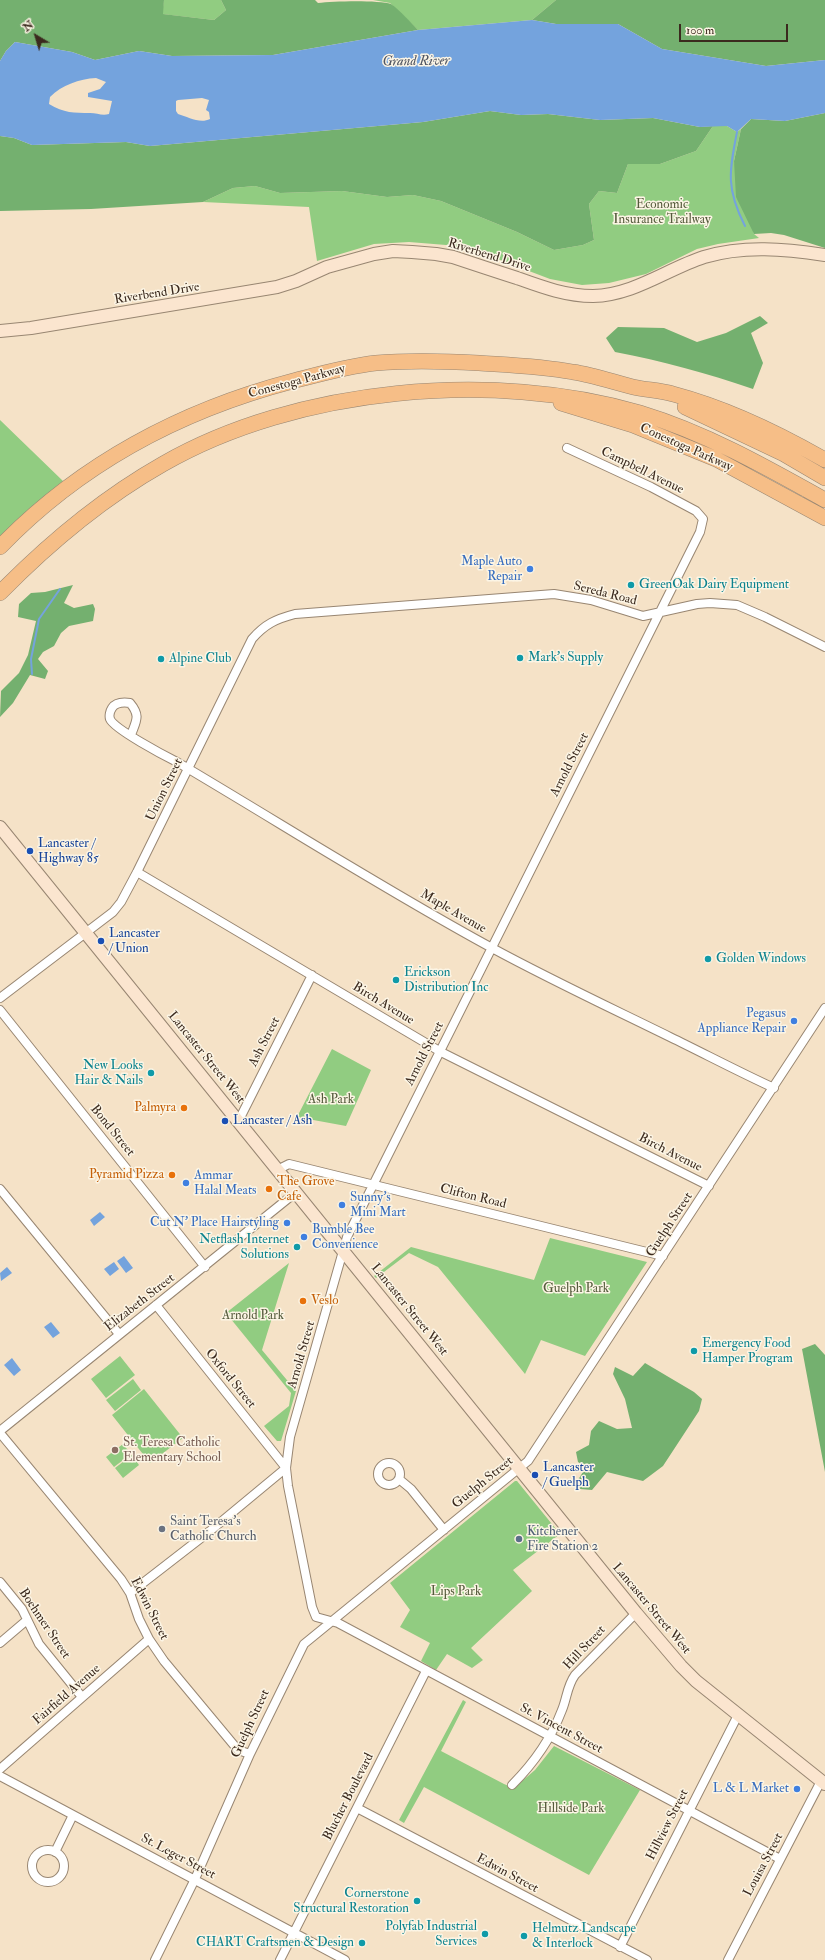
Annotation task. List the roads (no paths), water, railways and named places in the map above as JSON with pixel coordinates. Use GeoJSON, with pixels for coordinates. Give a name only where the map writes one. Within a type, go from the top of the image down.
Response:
{"type":"FeatureCollection","features":[{"type":"Feature","properties":{"kind":"highway","name":"Conestoga Parkway"},"geometry":{"type":"LineString","coordinates":[[0,547],[19,527],[60,491],[111,457],[157,430],[214,405],[274,386],[329,371],[375,363],[431,361],[533,366],[574,372],[637,388],[671,393],[708,405],[795,443],[825,460]]}},
{"type":"Feature","properties":{"kind":"highway","name":"Conestoga Parkway"},"geometry":{"type":"LineString","coordinates":[[637,388],[701,413],[784,454],[825,478]]}},
{"type":"Feature","properties":{"kind":"highway","name":"Conestoga Parkway"},"geometry":{"type":"LineString","coordinates":[[0,593],[66,530],[115,495],[164,463],[222,435],[286,414],[349,400],[407,392],[472,390],[590,400],[642,414],[719,443],[825,500]]}},
{"type":"Feature","properties":{"kind":"highway","name":"Conestoga Parkway"},"geometry":{"type":"LineString","coordinates":[[539,395],[564,405],[633,425],[716,459],[825,518]]}},
{"type":"Feature","properties":{"kind":"main road","name":"Riverbend Drive"},"geometry":{"type":"LineString","coordinates":[[0,331],[31,328],[248,293],[296,281],[327,267],[354,259],[393,251],[436,254],[559,292],[594,296],[634,288],[704,257],[727,252],[764,248],[825,255]]}},
{"type":"Feature","properties":{"kind":"main road","name":"Lancaster Street West"},"geometry":{"type":"LineString","coordinates":[[0,827],[239,1120],[295,1193],[520,1468],[636,1613],[689,1674],[823,1782]]}},
{"type":"Feature","properties":{"kind":"street","name":"Campbell Avenue"},"geometry":{"type":"LineString","coordinates":[[567,448],[651,487],[696,511],[703,519]]}},
{"type":"Feature","properties":{"kind":"street","name":"Arnold Street"},"geometry":{"type":"LineString","coordinates":[[330,1621],[316,1617],[312,1607],[286,1468],[290,1437],[344,1252],[347,1237],[700,532],[703,519]]}},
{"type":"Feature","properties":{"kind":"street","name":"Sereda Road"},"geometry":{"type":"LineString","coordinates":[[345,610],[554,594],[591,600],[643,616],[697,604],[710,603],[737,605],[765,617],[825,648]]}},
{"type":"Feature","properties":{"kind":"street","name":"Union Street"},"geometry":{"type":"LineString","coordinates":[[0,996],[85,933],[112,912],[121,902],[138,872],[252,640],[262,628],[274,619],[295,614],[345,610]]}},
{"type":"Feature","properties":{"kind":"street","name":"Maple Avenue"},"geometry":{"type":"LineString","coordinates":[[131,735],[336,858],[492,948],[774,1088]]}},
{"type":"Feature","properties":{"kind":"street","name":"Birch Avenue"},"geometry":{"type":"LineString","coordinates":[[138,872],[440,1052],[709,1186]]}},
{"type":"Feature","properties":{"kind":"street","name":"Ash Street"},"geometry":{"type":"LineString","coordinates":[[239,1120],[312,975]]}},
{"type":"Feature","properties":{"kind":"street","name":"Guelph Street"},"geometry":{"type":"LineString","coordinates":[[155,1960],[195,1879],[250,1754],[304,1644],[330,1621],[528,1461],[774,1088],[825,1008]]}},
{"type":"Feature","properties":{"kind":"street","name":"Bond Street"},"geometry":{"type":"LineString","coordinates":[[0,1010],[205,1267]]}},
{"type":"Feature","properties":{"kind":"street","name":"Clifton Road"},"geometry":{"type":"LineString","coordinates":[[277,1170],[289,1164],[663,1256]]}},
{"type":"Feature","properties":{"kind":"street"},"geometry":{"type":"LineString","coordinates":[[0,1189],[119,1334]]}},
{"type":"Feature","properties":{"kind":"street","name":"Elizabeth Street"},"geometry":{"type":"LineString","coordinates":[[0,1432],[119,1334],[205,1267],[295,1193]]}},
{"type":"Feature","properties":{"kind":"street","name":"Oxford Street"},"geometry":{"type":"LineString","coordinates":[[156,1306],[286,1468]]}},
{"type":"Feature","properties":{"kind":"street","name":"Edwin Street"},"geometry":{"type":"LineString","coordinates":[[0,1432],[121,1579],[130,1593],[139,1619],[149,1639],[164,1661],[238,1750],[250,1754]]}},
{"type":"Feature","properties":{"kind":"street"},"geometry":{"type":"LineString","coordinates":[[130,1593],[210,1531],[286,1468]]}},
{"type":"Feature","properties":{"kind":"street"},"geometry":{"type":"LineString","coordinates":[[399,1479],[411,1489],[444,1530]]}},
{"type":"Feature","properties":{"kind":"street","name":"Boehmer Street"},"geometry":{"type":"LineString","coordinates":[[0,1582],[22,1609],[39,1644],[82,1697]]}},
{"type":"Feature","properties":{"kind":"street","name":"Hill Street"},"geometry":{"type":"LineString","coordinates":[[512,1785],[529,1768],[550,1737],[563,1709],[569,1685],[575,1675],[636,1613]]}},
{"type":"Feature","properties":{"kind":"street"},"geometry":{"type":"LineString","coordinates":[[0,1643],[27,1620]]}},
{"type":"Feature","properties":{"kind":"street","name":"St. Vincent Street"},"geometry":{"type":"LineString","coordinates":[[330,1621],[338,1623],[780,1859]]}},
{"type":"Feature","properties":{"kind":"street","name":"Fairfield Avenue"},"geometry":{"type":"LineString","coordinates":[[0,1769],[149,1639]]}},
{"type":"Feature","properties":{"kind":"street","name":"Blucher Boulevard"},"geometry":{"type":"LineString","coordinates":[[280,1960],[426,1671]]}},
{"type":"Feature","properties":{"kind":"street","name":"Hillview Street"},"geometry":{"type":"LineString","coordinates":[[620,1947],[738,1715]]}},
{"type":"Feature","properties":{"kind":"street","name":"St. Leger Street"},"geometry":{"type":"LineString","coordinates":[[0,1776],[345,1960]]}},
{"type":"Feature","properties":{"kind":"street","name":"Louisa Street"},"geometry":{"type":"LineString","coordinates":[[728,1960],[780,1859],[823,1782]]}},
{"type":"Feature","properties":{"kind":"street","name":"Edwin Street"},"geometry":{"type":"LineString","coordinates":[[357,1808],[647,1960]]}},
{"type":"Feature","properties":{"kind":"street"},"geometry":{"type":"LineString","coordinates":[[55,1852],[73,1815]]}},
{"type":"Feature","properties":{"kind":"water","name":"Grand River"},"geometry":{"type":"Polygon","coordinates":[[[532,20],[556,24],[618,24],[662,49],[766,66],[825,60],[825,113],[785,121],[751,119],[737,132],[727,126],[700,127],[653,118],[600,120],[548,114],[521,115],[490,111],[423,122],[150,146],[126,142],[32,145],[14,138],[0,136],[0,61],[6,51],[15,42],[72,52],[95,60],[139,51],[172,56],[273,55],[418,30],[532,20]],[[96,78],[77,81],[65,86],[50,97],[49,104],[69,112],[104,115],[109,114],[112,101],[88,97],[88,93],[100,89],[106,82],[96,78]],[[202,98],[176,101],[176,111],[178,114],[194,120],[202,121],[210,119],[209,112],[206,110],[209,100],[202,98]]]}},
{"type":"Feature","properties":{"kind":"water"},"geometry":{"type":"Polygon","coordinates":[[[100,1212],[105,1217],[94,1226],[90,1220],[100,1212]]]}},
{"type":"Feature","properties":{"kind":"water"},"geometry":{"type":"Polygon","coordinates":[[[124,1256],[133,1268],[126,1273],[117,1261],[124,1256]]]}},
{"type":"Feature","properties":{"kind":"water"},"geometry":{"type":"Polygon","coordinates":[[[114,1262],[119,1269],[110,1276],[104,1269],[114,1262]]]}},
{"type":"Feature","properties":{"kind":"water"},"geometry":{"type":"Polygon","coordinates":[[[7,1267],[12,1273],[1,1281],[0,1273],[7,1267]]]}},
{"type":"Feature","properties":{"kind":"water"},"geometry":{"type":"Polygon","coordinates":[[[51,1322],[60,1333],[53,1338],[44,1327],[51,1322]]]}},
{"type":"Feature","properties":{"kind":"water"},"geometry":{"type":"Polygon","coordinates":[[[12,1358],[21,1370],[14,1376],[4,1365],[12,1358]]]}},
{"type":"Feature","properties":{"kind":"waterway"},"geometry":{"type":"LineString","coordinates":[[737,132],[732,158],[731,180],[735,201],[745,226]]}},
{"type":"Feature","properties":{"kind":"waterway"},"geometry":{"type":"LineString","coordinates":[[32,674],[31,659],[39,619],[60,589]]}},
{"type":"Feature","properties":{"kind":"place","name":"Maple Auto Repair"},"geometry":{"type":"Point","coordinates":[530,569]}},
{"type":"Feature","properties":{"kind":"place","name":"GreenOak Dairy Equipment"},"geometry":{"type":"Point","coordinates":[631,585]}},
{"type":"Feature","properties":{"kind":"place","name":"Mark's Supply"},"geometry":{"type":"Point","coordinates":[520,658]}},
{"type":"Feature","properties":{"kind":"place","name":"Alpine Club"},"geometry":{"type":"Point","coordinates":[161,659]}},
{"type":"Feature","properties":{"kind":"place","name":"Lancaster / Highway 85"},"geometry":{"type":"Point","coordinates":[30,851]}},
{"type":"Feature","properties":{"kind":"place","name":"Lancaster / Union"},"geometry":{"type":"Point","coordinates":[101,941]}},
{"type":"Feature","properties":{"kind":"place","name":"Golden Windows"},"geometry":{"type":"Point","coordinates":[708,959]}},
{"type":"Feature","properties":{"kind":"place","name":"Erickson Distribution Inc"},"geometry":{"type":"Point","coordinates":[396,980]}},
{"type":"Feature","properties":{"kind":"place","name":"Pegasus Appliance Repair"},"geometry":{"type":"Point","coordinates":[794,1021]}},
{"type":"Feature","properties":{"kind":"place","name":"New Looks Hair & Nails"},"geometry":{"type":"Point","coordinates":[151,1073]}},
{"type":"Feature","properties":{"kind":"place","name":"Palmyra"},"geometry":{"type":"Point","coordinates":[184,1108]}},
{"type":"Feature","properties":{"kind":"place","name":"Lancaster / Ash"},"geometry":{"type":"Point","coordinates":[225,1121]}},
{"type":"Feature","properties":{"kind":"place","name":"Pyramid Pizza"},"geometry":{"type":"Point","coordinates":[172,1175]}},
{"type":"Feature","properties":{"kind":"place","name":"Ammar Halal Meats"},"geometry":{"type":"Point","coordinates":[186,1183]}},
{"type":"Feature","properties":{"kind":"place","name":"The Grove Cafe"},"geometry":{"type":"Point","coordinates":[269,1189]}},
{"type":"Feature","properties":{"kind":"place","name":"Sunny's Mini Mart"},"geometry":{"type":"Point","coordinates":[342,1205]}},
{"type":"Feature","properties":{"kind":"place","name":"Cut N' Place Hairstyling"},"geometry":{"type":"Point","coordinates":[287,1223]}},
{"type":"Feature","properties":{"kind":"place","name":"Bumble Bee Convenience"},"geometry":{"type":"Point","coordinates":[304,1237]}},
{"type":"Feature","properties":{"kind":"place","name":"Netflash Internet Solutions"},"geometry":{"type":"Point","coordinates":[297,1247]}},
{"type":"Feature","properties":{"kind":"place","name":"Veslo"},"geometry":{"type":"Point","coordinates":[303,1301]}},
{"type":"Feature","properties":{"kind":"place","name":"Emergency Food Hamper Program"},"geometry":{"type":"Point","coordinates":[694,1351]}},
{"type":"Feature","properties":{"kind":"place","name":"St. Teresa Catholic Elementary School"},"geometry":{"type":"Point","coordinates":[115,1450]}},
{"type":"Feature","properties":{"kind":"place","name":"Lancaster / Guelph"},"geometry":{"type":"Point","coordinates":[535,1475]}},
{"type":"Feature","properties":{"kind":"place","name":"Saint Teresa's Catholic Church"},"geometry":{"type":"Point","coordinates":[162,1529]}},
{"type":"Feature","properties":{"kind":"place","name":"Kitchener Fire Station 2"},"geometry":{"type":"Point","coordinates":[519,1539]}},
{"type":"Feature","properties":{"kind":"place","name":"L & L Market"},"geometry":{"type":"Point","coordinates":[797,1789]}},
{"type":"Feature","properties":{"kind":"place","name":"Cornerstone Structural Restoration"},"geometry":{"type":"Point","coordinates":[417,1901]}},
{"type":"Feature","properties":{"kind":"place","name":"Polyfab Industrial Services"},"geometry":{"type":"Point","coordinates":[485,1934]}},
{"type":"Feature","properties":{"kind":"place","name":"Helmutz Landscape & Interlock"},"geometry":{"type":"Point","coordinates":[524,1936]}},
{"type":"Feature","properties":{"kind":"place","name":"CHART Craftsmen & Design"},"geometry":{"type":"Point","coordinates":[362,1943]}},
{"type":"Feature","properties":{"kind":"park label","name":"Economic Insurance Trailway"},"geometry":{"type":"Point","coordinates":[662,212]}},
{"type":"Feature","properties":{"kind":"park label","name":"Ash Park"},"geometry":{"type":"Point","coordinates":[331,1100]}},
{"type":"Feature","properties":{"kind":"park label","name":"Guelph Park"},"geometry":{"type":"Point","coordinates":[576,1289]}},
{"type":"Feature","properties":{"kind":"park label","name":"Arnold Park"},"geometry":{"type":"Point","coordinates":[253,1316]}},
{"type":"Feature","properties":{"kind":"park label","name":"Lips Park"},"geometry":{"type":"Point","coordinates":[456,1592]}},
{"type":"Feature","properties":{"kind":"park label","name":"Hillside Park"},"geometry":{"type":"Point","coordinates":[571,1809]}}]}
